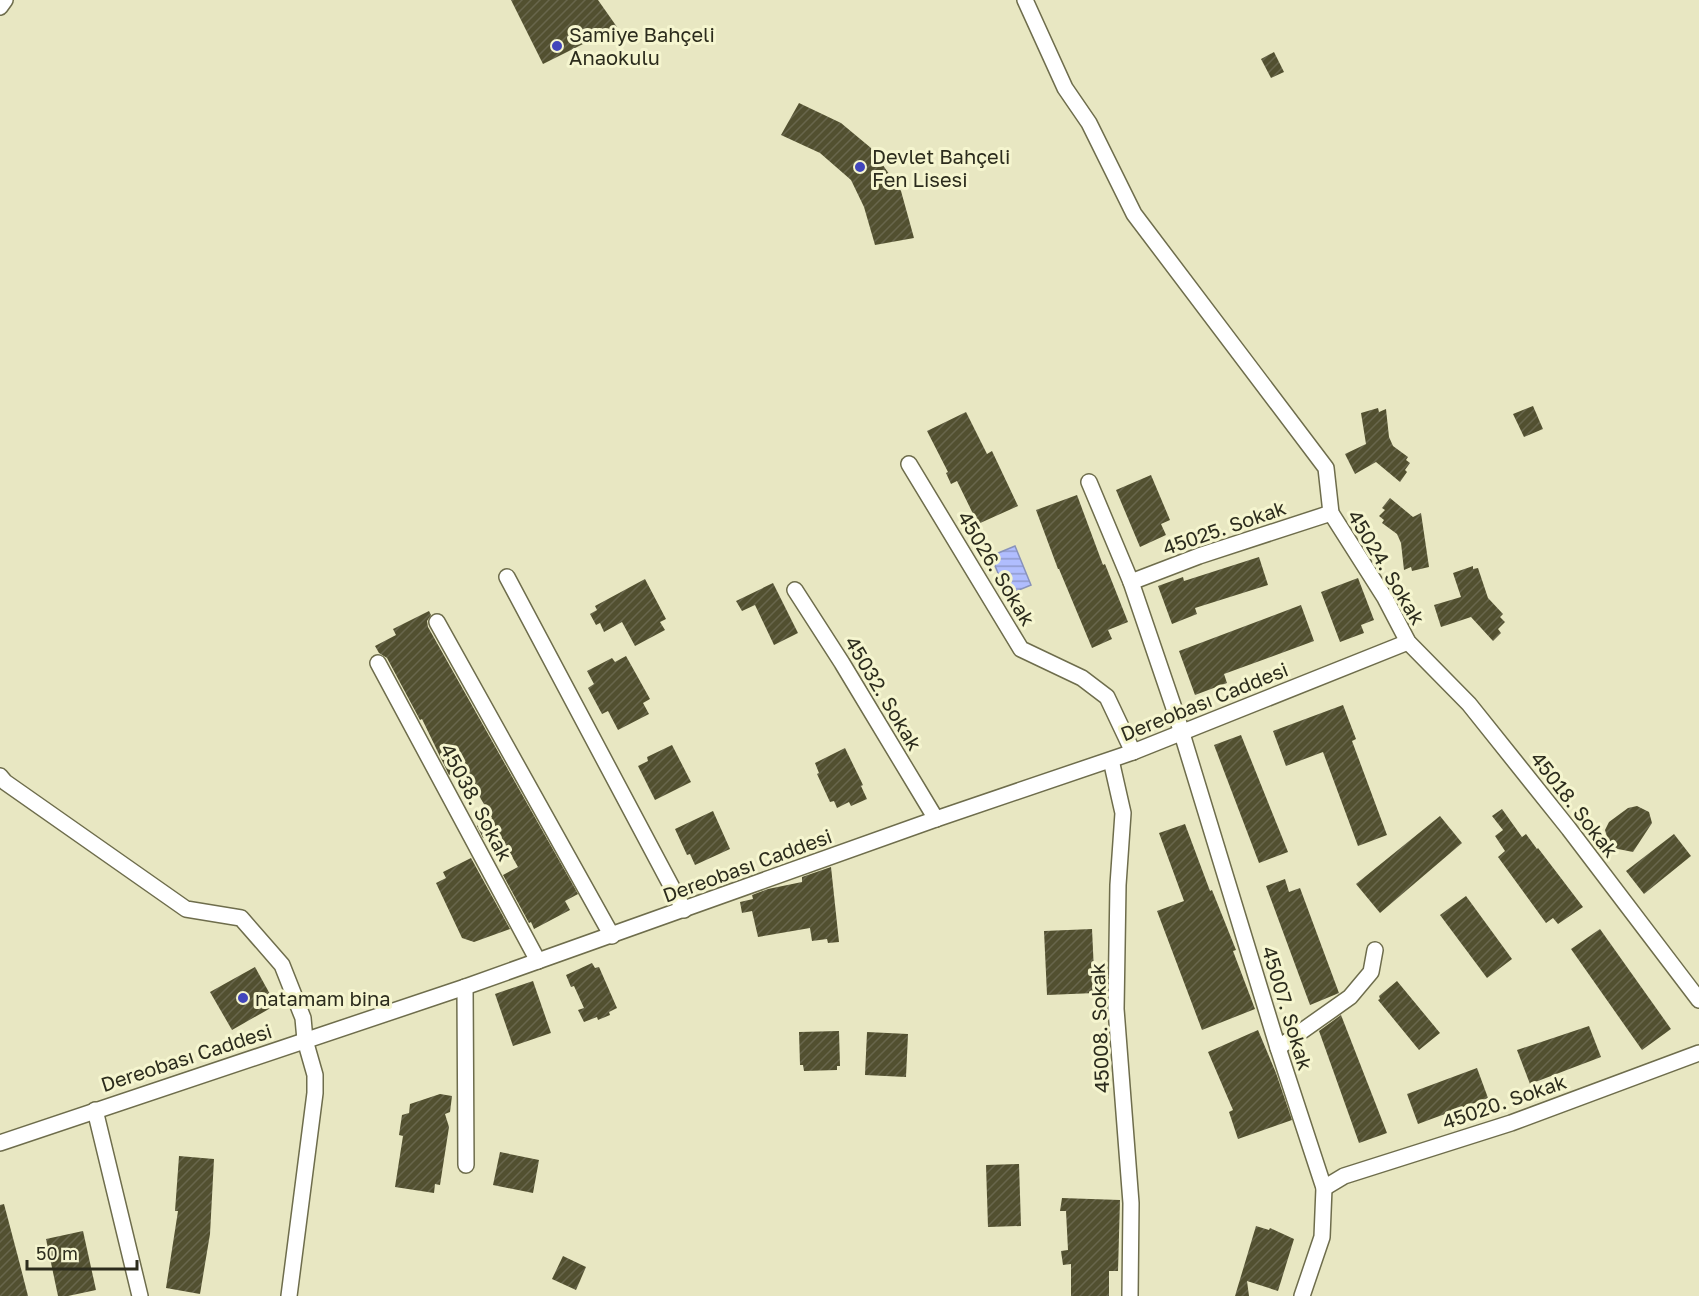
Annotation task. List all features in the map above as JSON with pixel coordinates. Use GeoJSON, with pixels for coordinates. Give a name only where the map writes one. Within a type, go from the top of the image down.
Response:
{"type":"FeatureCollection","features":[{"type":"Feature","properties":{"kind":"street"},"geometry":{"type":"LineString","coordinates":[[0,7],[5,0]]}},
{"type":"Feature","properties":{"kind":"street"},"geometry":{"type":"LineString","coordinates":[[1025,0],[1065,88],[1089,123],[1134,214],[1326,468],[1331,513]]}},
{"type":"Feature","properties":{"kind":"street","name":"45026. Sokak"},"geometry":{"type":"LineString","coordinates":[[909,464],[1021,649],[1082,678],[1107,697],[1134,752]]}},
{"type":"Feature","properties":{"kind":"street"},"geometry":{"type":"LineString","coordinates":[[1089,482],[1131,582],[1181,734]]}},
{"type":"Feature","properties":{"kind":"street","name":"45025. Sokak"},"geometry":{"type":"LineString","coordinates":[[1131,582],[1199,556],[1331,513]]}},
{"type":"Feature","properties":{"kind":"street","name":"45024. Sokak"},"geometry":{"type":"LineString","coordinates":[[1331,513],[1385,598],[1408,642]]}},
{"type":"Feature","properties":{"kind":"street"},"geometry":{"type":"LineString","coordinates":[[507,577],[684,910]]}},
{"type":"Feature","properties":{"kind":"street","name":"45032. Sokak"},"geometry":{"type":"LineString","coordinates":[[795,590],[936,819]]}},
{"type":"Feature","properties":{"kind":"street"},"geometry":{"type":"LineString","coordinates":[[437,622],[612,936]]}},
{"type":"Feature","properties":{"kind":"street","name":"Dereobası Caddesi"},"geometry":{"type":"LineString","coordinates":[[0,1143],[465,987],[936,819],[1112,760],[1408,642]]}},
{"type":"Feature","properties":{"kind":"street","name":"45018. Sokak"},"geometry":{"type":"LineString","coordinates":[[1408,642],[1468,704],[1569,829],[1699,1000]]}},
{"type":"Feature","properties":{"kind":"street","name":"45038. Sokak"},"geometry":{"type":"LineString","coordinates":[[378,663],[538,961]]}},
{"type":"Feature","properties":{"kind":"street","name":"45007. Sokak"},"geometry":{"type":"LineString","coordinates":[[1181,734],[1278,1048],[1324,1188],[1322,1237],[1302,1296]]}},
{"type":"Feature","properties":{"kind":"street","name":"45008. Sokak"},"geometry":{"type":"LineString","coordinates":[[1112,760],[1123,813],[1118,885],[1116,1009],[1131,1203],[1130,1296]]}},
{"type":"Feature","properties":{"kind":"street"},"geometry":{"type":"LineString","coordinates":[[0,776],[5,782],[186,909],[241,918],[282,965],[303,1018],[305,1040],[315,1075],[315,1093],[289,1296]]}},
{"type":"Feature","properties":{"kind":"street"},"geometry":{"type":"LineString","coordinates":[[1278,1048],[1350,997],[1371,972],[1375,950]]}},
{"type":"Feature","properties":{"kind":"street"},"geometry":{"type":"LineString","coordinates":[[465,987],[466,1165]]}},
{"type":"Feature","properties":{"kind":"street","name":"45020. Sokak"},"geometry":{"type":"LineString","coordinates":[[1324,1188],[1344,1176],[1511,1123],[1699,1053]]}},
{"type":"Feature","properties":{"kind":"street","name":"Dereobası Caddesi"},"geometry":{"type":"LineString","coordinates":[[95,1110],[140,1296]]}},
{"type":"Feature","properties":{"kind":"water"},"geometry":{"type":"Polygon","coordinates":[[[1015,546],[1031,585],[1007,595],[991,556],[1015,546]]]}},
{"type":"Feature","properties":{"kind":"building","name":"Samiye Bahçeli Anaokulu"},"geometry":{"type":"Polygon","coordinates":[[[511,0],[598,0],[617,27],[543,64],[511,0]]]}},
{"type":"Feature","properties":{"kind":"building"},"geometry":{"type":"Polygon","coordinates":[[[1274,52],[1284,72],[1271,78],[1261,59],[1274,52]]]}},
{"type":"Feature","properties":{"kind":"building","name":"Devlet Bahçeli Fen Lisesi"},"geometry":{"type":"Polygon","coordinates":[[[799,103],[841,123],[871,148],[901,191],[914,238],[875,245],[864,207],[851,180],[820,153],[781,135],[799,103]]]}},
{"type":"Feature","properties":{"kind":"building"},"geometry":{"type":"Polygon","coordinates":[[[1533,406],[1543,429],[1524,437],[1513,414],[1533,406]]]}},
{"type":"Feature","properties":{"kind":"building"},"geometry":{"type":"Polygon","coordinates":[[[1378,408],[1379,412],[1386,409],[1389,437],[1393,446],[1408,457],[1406,460],[1410,463],[1400,482],[1376,462],[1355,474],[1345,454],[1366,444],[1361,413],[1378,408]]]}},
{"type":"Feature","properties":{"kind":"building"},"geometry":{"type":"Polygon","coordinates":[[[966,412],[987,454],[992,451],[1018,506],[978,524],[957,481],[951,484],[946,473],[948,472],[927,431],[966,412]]]}},
{"type":"Feature","properties":{"kind":"building"},"geometry":{"type":"Polygon","coordinates":[[[1151,475],[1170,520],[1161,524],[1166,535],[1140,547],[1116,490],[1151,475]]]}},
{"type":"Feature","properties":{"kind":"building"},"geometry":{"type":"Polygon","coordinates":[[[1077,495],[1103,565],[1105,564],[1128,622],[1108,630],[1112,639],[1092,648],[1036,510],[1077,495]]]}},
{"type":"Feature","properties":{"kind":"building"},"geometry":{"type":"Polygon","coordinates":[[[1390,498],[1413,517],[1421,513],[1429,567],[1412,571],[1411,567],[1404,570],[1401,543],[1397,534],[1382,523],[1384,520],[1379,516],[1385,510],[1382,508],[1390,498]]]}},
{"type":"Feature","properties":{"kind":"building"},"geometry":{"type":"Polygon","coordinates":[[[1259,557],[1268,585],[1195,608],[1197,614],[1172,624],[1158,586],[1183,577],[1184,581],[1259,557]]]}},
{"type":"Feature","properties":{"kind":"building"},"geometry":{"type":"Polygon","coordinates":[[[1473,566],[1473,569],[1478,568],[1488,598],[1503,614],[1500,617],[1505,622],[1498,629],[1501,633],[1493,641],[1471,617],[1441,627],[1434,605],[1461,597],[1453,573],[1473,566]]]}},
{"type":"Feature","properties":{"kind":"building"},"geometry":{"type":"Polygon","coordinates":[[[1358,578],[1374,620],[1361,625],[1364,633],[1340,642],[1321,592],[1358,578]]]}},
{"type":"Feature","properties":{"kind":"building"},"geometry":{"type":"Polygon","coordinates":[[[645,579],[666,619],[660,622],[665,630],[635,646],[622,622],[604,632],[600,623],[596,625],[590,614],[597,610],[595,606],[645,579]]]}},
{"type":"Feature","properties":{"kind":"building"},"geometry":{"type":"Polygon","coordinates":[[[773,583],[798,633],[774,645],[755,605],[742,611],[736,601],[773,583]]]}},
{"type":"Feature","properties":{"kind":"building"},"geometry":{"type":"Polygon","coordinates":[[[1301,605],[1314,641],[1224,674],[1227,683],[1195,695],[1179,651],[1301,605]]]}},
{"type":"Feature","properties":{"kind":"building"},"geometry":{"type":"Polygon","coordinates":[[[429,611],[431,615],[427,621],[428,627],[578,894],[565,901],[570,910],[534,929],[503,875],[518,867],[497,830],[483,838],[477,826],[492,818],[463,768],[449,775],[422,719],[420,720],[387,658],[379,653],[375,646],[396,635],[393,629],[429,611]]]}},
{"type":"Feature","properties":{"kind":"building"},"geometry":{"type":"Polygon","coordinates":[[[626,656],[650,699],[643,703],[649,714],[618,730],[608,711],[602,714],[588,688],[594,684],[587,671],[612,658],[615,662],[626,656]]]}},
{"type":"Feature","properties":{"kind":"building"},"geometry":{"type":"Polygon","coordinates":[[[1343,705],[1356,739],[1352,741],[1387,835],[1358,846],[1323,752],[1286,766],[1273,731],[1343,705]]]}},
{"type":"Feature","properties":{"kind":"building"},"geometry":{"type":"Polygon","coordinates":[[[1241,735],[1288,852],[1259,863],[1214,745],[1241,735]]]}},
{"type":"Feature","properties":{"kind":"building"},"geometry":{"type":"Polygon","coordinates":[[[672,745],[691,782],[655,800],[638,766],[648,761],[647,757],[672,745]]]}},
{"type":"Feature","properties":{"kind":"building"},"geometry":{"type":"Polygon","coordinates":[[[845,748],[863,785],[861,786],[867,799],[851,806],[849,802],[837,808],[834,801],[830,802],[817,774],[819,773],[815,763],[845,748]]]}},
{"type":"Feature","properties":{"kind":"building"},"geometry":{"type":"Polygon","coordinates":[[[1637,806],[1649,812],[1652,823],[1633,852],[1613,848],[1605,830],[1609,822],[1628,808],[1637,806]]]}},
{"type":"Feature","properties":{"kind":"building"},"geometry":{"type":"Polygon","coordinates":[[[1502,809],[1522,837],[1526,834],[1538,848],[1583,907],[1558,924],[1553,918],[1546,923],[1498,857],[1505,851],[1495,836],[1503,830],[1492,816],[1502,809]]]}},
{"type":"Feature","properties":{"kind":"building"},"geometry":{"type":"Polygon","coordinates":[[[713,811],[730,849],[695,865],[690,854],[687,855],[675,829],[713,811]]]}},
{"type":"Feature","properties":{"kind":"building"},"geometry":{"type":"Polygon","coordinates":[[[1440,816],[1462,843],[1380,913],[1356,884],[1440,816]]]}},
{"type":"Feature","properties":{"kind":"building"},"geometry":{"type":"Polygon","coordinates":[[[1185,824],[1210,891],[1212,890],[1236,950],[1233,951],[1255,1009],[1202,1030],[1157,911],[1184,901],[1159,833],[1185,824]]]}},
{"type":"Feature","properties":{"kind":"building"},"geometry":{"type":"Polygon","coordinates":[[[1674,834],[1691,856],[1644,894],[1626,871],[1674,834]]]}},
{"type":"Feature","properties":{"kind":"building"},"geometry":{"type":"Polygon","coordinates":[[[471,858],[510,929],[474,942],[462,938],[436,883],[446,878],[443,872],[471,858]]]}},
{"type":"Feature","properties":{"kind":"building"},"geometry":{"type":"Polygon","coordinates":[[[831,867],[839,942],[828,943],[827,939],[812,941],[810,928],[758,937],[752,911],[742,913],[740,902],[753,899],[752,895],[768,889],[802,882],[802,877],[831,867]]]}},
{"type":"Feature","properties":{"kind":"building"},"geometry":{"type":"Polygon","coordinates":[[[1285,879],[1289,892],[1300,888],[1339,993],[1310,1005],[1266,886],[1285,879]]]}},
{"type":"Feature","properties":{"kind":"building"},"geometry":{"type":"Polygon","coordinates":[[[1466,896],[1512,959],[1487,978],[1440,915],[1466,896]]]}},
{"type":"Feature","properties":{"kind":"building"},"geometry":{"type":"Polygon","coordinates":[[[1092,929],[1095,993],[1047,995],[1044,931],[1092,929]]]}},
{"type":"Feature","properties":{"kind":"building"},"geometry":{"type":"Polygon","coordinates":[[[1600,929],[1671,1029],[1642,1050],[1571,949],[1600,929]]]}},
{"type":"Feature","properties":{"kind":"building"},"geometry":{"type":"Polygon","coordinates":[[[592,963],[595,968],[599,967],[617,1008],[609,1012],[610,1015],[584,1022],[578,1010],[584,1008],[566,975],[592,963]]]}},
{"type":"Feature","properties":{"kind":"building","name":"natamam bina"},"geometry":{"type":"Polygon","coordinates":[[[255,967],[276,1005],[232,1030],[210,992],[255,967]]]}},
{"type":"Feature","properties":{"kind":"building"},"geometry":{"type":"Polygon","coordinates":[[[533,981],[551,1033],[513,1046],[495,994],[533,981]]]}},
{"type":"Feature","properties":{"kind":"building"},"geometry":{"type":"Polygon","coordinates":[[[1397,981],[1440,1033],[1419,1050],[1378,1000],[1379,996],[1397,981]]]}},
{"type":"Feature","properties":{"kind":"building"},"geometry":{"type":"Polygon","coordinates":[[[1341,1015],[1387,1133],[1359,1143],[1319,1031],[1341,1015]]]}},
{"type":"Feature","properties":{"kind":"building"},"geometry":{"type":"Polygon","coordinates":[[[1589,1026],[1601,1057],[1530,1084],[1517,1050],[1589,1026]]]}},
{"type":"Feature","properties":{"kind":"building"},"geometry":{"type":"Polygon","coordinates":[[[1258,1030],[1292,1120],[1238,1139],[1229,1112],[1233,1110],[1208,1052],[1258,1030]]]}},
{"type":"Feature","properties":{"kind":"building"},"geometry":{"type":"Polygon","coordinates":[[[839,1031],[840,1066],[837,1066],[837,1070],[804,1071],[803,1065],[800,1065],[799,1032],[839,1031]]]}},
{"type":"Feature","properties":{"kind":"building"},"geometry":{"type":"Polygon","coordinates":[[[867,1032],[908,1034],[906,1077],[865,1075],[867,1032]]]}},
{"type":"Feature","properties":{"kind":"building"},"geometry":{"type":"Polygon","coordinates":[[[1477,1068],[1488,1098],[1418,1124],[1407,1094],[1477,1068]]]}},
{"type":"Feature","properties":{"kind":"building"},"geometry":{"type":"Polygon","coordinates":[[[440,1094],[452,1096],[450,1112],[445,1114],[449,1127],[440,1185],[435,1184],[434,1193],[395,1187],[403,1136],[399,1135],[402,1115],[409,1113],[410,1104],[440,1094]]]}},
{"type":"Feature","properties":{"kind":"building"},"geometry":{"type":"Polygon","coordinates":[[[500,1152],[539,1160],[533,1193],[493,1185],[500,1152]]]}},
{"type":"Feature","properties":{"kind":"building"},"geometry":{"type":"Polygon","coordinates":[[[179,1156],[214,1159],[210,1234],[200,1294],[166,1288],[178,1211],[175,1211],[179,1156]]]}},
{"type":"Feature","properties":{"kind":"building"},"geometry":{"type":"Polygon","coordinates":[[[1019,1164],[1021,1226],[988,1227],[986,1165],[1019,1164]]]}},
{"type":"Feature","properties":{"kind":"building"},"geometry":{"type":"Polygon","coordinates":[[[1062,1198],[1120,1200],[1118,1271],[1109,1271],[1109,1296],[1071,1296],[1071,1264],[1063,1265],[1061,1251],[1068,1250],[1066,1211],[1060,1211],[1062,1198]]]}},
{"type":"Feature","properties":{"kind":"building"},"geometry":{"type":"Polygon","coordinates":[[[4,1204],[28,1296],[0,1296],[0,1205],[4,1204]]]}},
{"type":"Feature","properties":{"kind":"building"},"geometry":{"type":"Polygon","coordinates":[[[1256,1226],[1269,1230],[1270,1228],[1294,1239],[1278,1291],[1247,1281],[1249,1296],[1235,1296],[1256,1226]]]}},
{"type":"Feature","properties":{"kind":"building"},"geometry":{"type":"Polygon","coordinates":[[[83,1231],[96,1290],[58,1296],[46,1239],[83,1231]]]}},
{"type":"Feature","properties":{"kind":"building"},"geometry":{"type":"Polygon","coordinates":[[[563,1256],[586,1267],[576,1290],[552,1279],[563,1256]]]}},
{"type":"Feature","properties":{"kind":"place","name":"Samiye Bahçeli Anaokulu"},"geometry":{"type":"Point","coordinates":[557,46]}},
{"type":"Feature","properties":{"kind":"place","name":"Devlet Bahçeli Fen Lisesi"},"geometry":{"type":"Point","coordinates":[860,167]}},
{"type":"Feature","properties":{"kind":"place","name":"natamam bina"},"geometry":{"type":"Point","coordinates":[243,998]}}]}
